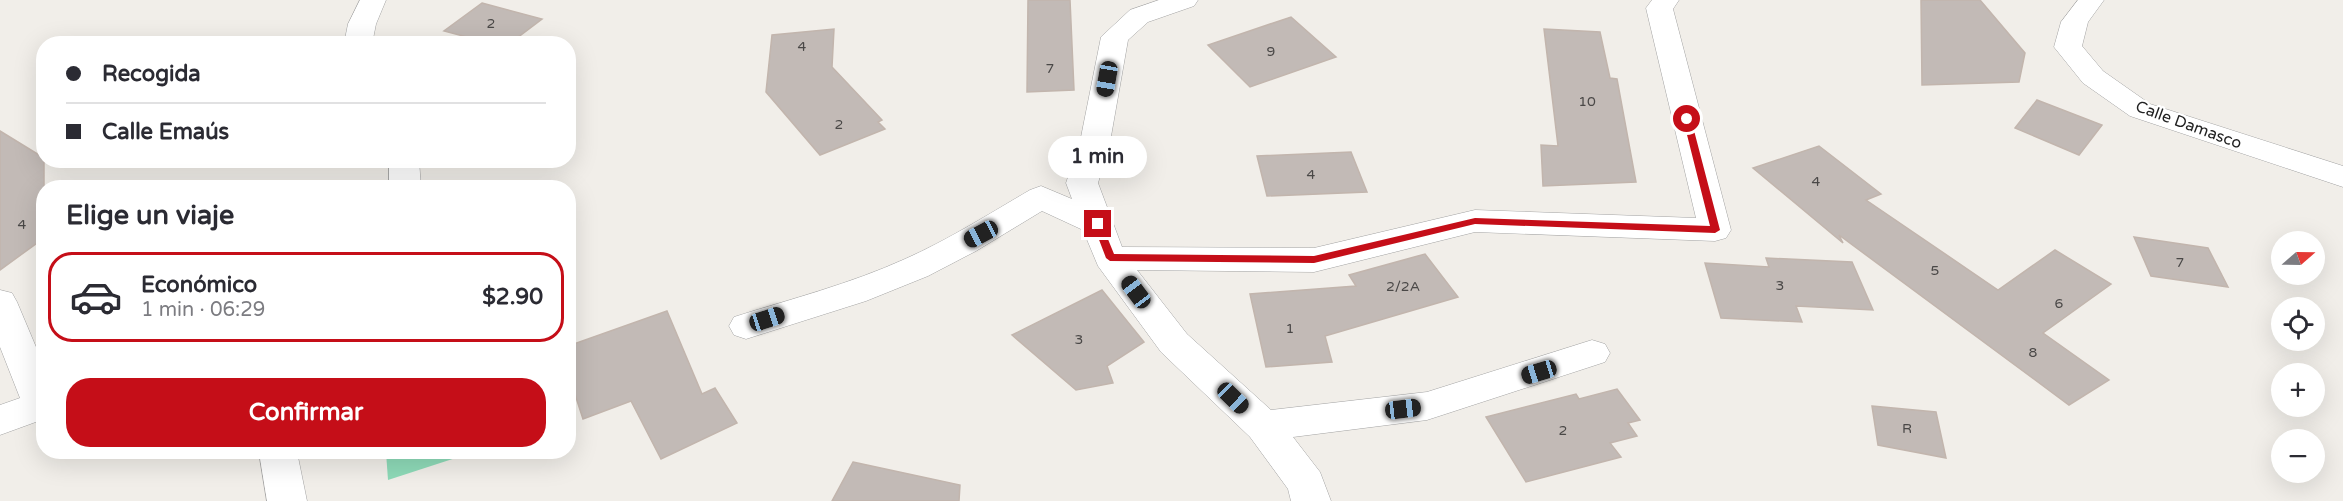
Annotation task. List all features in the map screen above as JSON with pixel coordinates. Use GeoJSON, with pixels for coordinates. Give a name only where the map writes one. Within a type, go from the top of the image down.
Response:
{"type":"FeatureCollection","features":[{"type":"Feature","properties":{"kind":"street"},"geometry":{"type":"LineString","coordinates":[[360,36],[362,24],[373,0]]}},
{"type":"Feature","properties":{"kind":"street"},"geometry":{"type":"LineString","coordinates":[[1185,0],[1139,16],[1115,37],[1095,142],[1082,183],[1110,258],[1174,343],[1263,426],[1306,483],[1311,501]]}},
{"type":"Feature","properties":{"kind":"street"},"geometry":{"type":"LineString","coordinates":[[1110,258],[1314,260],[1475,221],[1715,230],[1659,8],[1666,0]]}},
{"type":"Feature","properties":{"kind":"street","name":"Calle Damasco"},"geometry":{"type":"LineString","coordinates":[[2091,0],[2075,22],[2068,47],[2093,77],[2140,110],[2343,177]]}},
{"type":"Feature","properties":{"kind":"street"},"geometry":{"type":"LineString","coordinates":[[746,326],[917,268],[981,234],[1041,197],[1098,224]]}},
{"type":"Feature","properties":{"kind":"street"},"geometry":{"type":"LineString","coordinates":[[0,302],[36,389]]}},
{"type":"Feature","properties":{"kind":"street"},"geometry":{"type":"LineString","coordinates":[[1263,426],[1426,406],[1539,372],[1592,353]]}},
{"type":"Feature","properties":{"kind":"street"},"geometry":{"type":"LineString","coordinates":[[0,420],[36,406]]}},
{"type":"Feature","properties":{"kind":"street"},"geometry":{"type":"LineString","coordinates":[[279,459],[287,501]]}},
{"type":"Feature","properties":{"kind":"green space"},"geometry":{"type":"Polygon","coordinates":[[[386,459],[452,459],[388,480],[386,459]]]}},
{"type":"Feature","properties":{"kind":"building"},"geometry":{"type":"Polygon","coordinates":[[[1028,0],[1070,0],[1074,90],[1027,92],[1028,0]]]}},
{"type":"Feature","properties":{"kind":"building"},"geometry":{"type":"Polygon","coordinates":[[[1921,0],[1980,0],[2025,53],[2019,82],[1922,85],[1921,0]]]}},
{"type":"Feature","properties":{"kind":"building"},"geometry":{"type":"Polygon","coordinates":[[[482,3],[542,19],[520,36],[463,36],[444,31],[482,3]]]}},
{"type":"Feature","properties":{"kind":"building"},"geometry":{"type":"Polygon","coordinates":[[[1291,17],[1336,57],[1250,87],[1208,45],[1291,17]]]}},
{"type":"Feature","properties":{"kind":"building"},"geometry":{"type":"Polygon","coordinates":[[[834,29],[832,67],[882,120],[878,122],[885,129],[820,155],[766,92],[772,35],[834,29]]]}},
{"type":"Feature","properties":{"kind":"building"},"geometry":{"type":"Polygon","coordinates":[[[1544,29],[1600,32],[1610,78],[1617,79],[1636,182],[1543,186],[1541,145],[1558,146],[1544,29]]]}},
{"type":"Feature","properties":{"kind":"building"},"geometry":{"type":"Polygon","coordinates":[[[2037,100],[2102,125],[2079,155],[2015,128],[2037,100]]]}},
{"type":"Feature","properties":{"kind":"building"},"geometry":{"type":"Polygon","coordinates":[[[0,131],[36,153],[36,168],[44,168],[44,180],[36,180],[36,244],[0,270],[0,131]]]}},
{"type":"Feature","properties":{"kind":"building"},"geometry":{"type":"Polygon","coordinates":[[[1819,146],[1881,194],[1866,200],[1998,290],[2055,250],[2111,284],[2043,333],[2109,380],[2069,405],[1839,235],[1843,243],[1753,168],[1819,146]]]}},
{"type":"Feature","properties":{"kind":"building"},"geometry":{"type":"Polygon","coordinates":[[[1351,152],[1367,192],[1267,196],[1257,156],[1351,152]]]}},
{"type":"Feature","properties":{"kind":"building"},"geometry":{"type":"Polygon","coordinates":[[[2134,237],[2208,248],[2228,287],[2151,276],[2134,237]]]}},
{"type":"Feature","properties":{"kind":"building"},"geometry":{"type":"Polygon","coordinates":[[[1425,254],[1458,297],[1325,336],[1332,362],[1266,367],[1250,294],[1356,286],[1349,275],[1425,254]]]}},
{"type":"Feature","properties":{"kind":"building"},"geometry":{"type":"Polygon","coordinates":[[[1766,258],[1852,262],[1873,310],[1796,306],[1802,322],[1721,318],[1705,263],[1769,267],[1766,258]]]}},
{"type":"Feature","properties":{"kind":"building"},"geometry":{"type":"Polygon","coordinates":[[[1102,290],[1144,342],[1107,366],[1113,383],[1076,390],[1012,335],[1102,290]]]}},
{"type":"Feature","properties":{"kind":"building"},"geometry":{"type":"Polygon","coordinates":[[[667,311],[702,394],[715,388],[737,423],[661,459],[631,401],[583,419],[576,398],[576,343],[667,311]]]}},
{"type":"Feature","properties":{"kind":"building"},"geometry":{"type":"Polygon","coordinates":[[[1617,389],[1640,420],[1628,423],[1637,436],[1610,443],[1621,457],[1526,482],[1486,417],[1576,394],[1579,399],[1617,389]]]}},
{"type":"Feature","properties":{"kind":"building"},"geometry":{"type":"Polygon","coordinates":[[[1872,406],[1936,412],[1946,458],[1878,445],[1872,406]]]}},
{"type":"Feature","properties":{"kind":"building"},"geometry":{"type":"Polygon","coordinates":[[[853,462],[960,485],[959,501],[832,501],[853,462]]]}},
{"type":"Feature","properties":{"kind":"route"},"geometry":{"type":"LineString","coordinates":[[1098,224],[1110,258],[1260,260],[1314,260],[1475,221],[1715,230],[1687,119]]}}]}
